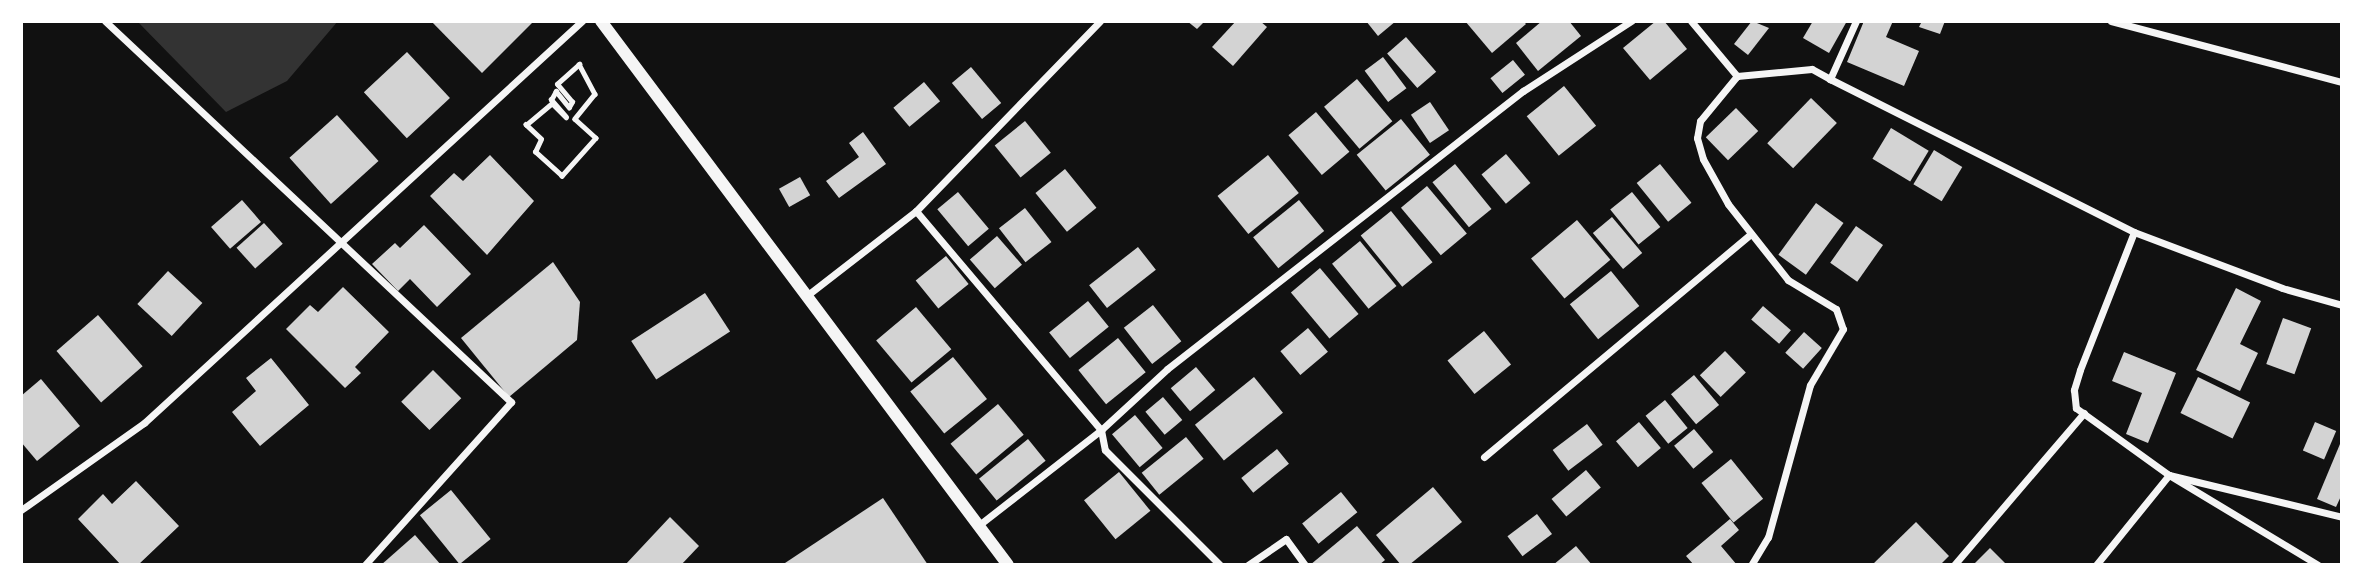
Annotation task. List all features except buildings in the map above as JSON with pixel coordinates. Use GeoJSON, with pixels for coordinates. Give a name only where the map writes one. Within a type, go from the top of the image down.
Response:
{"type":"FeatureCollection","features":[{"type":"Feature","properties":{"kind":"street"},"geometry":{"type":"LineString","coordinates":[[105,21],[339,244],[511,402],[366,565]]}},
{"type":"Feature","properties":{"kind":"street"},"geometry":{"type":"LineString","coordinates":[[21,510],[144,423],[582,21]]}},
{"type":"Feature","properties":{"kind":"street"},"geometry":{"type":"LineString","coordinates":[[601,21],[804,298],[1008,565]]}},
{"type":"Feature","properties":{"kind":"street"},"geometry":{"type":"LineString","coordinates":[[804,298],[916,211],[1100,21]]}},
{"type":"Feature","properties":{"kind":"street"},"geometry":{"type":"LineString","coordinates":[[979,525],[1101,430],[1167,369],[1523,91],[1631,21]]}},
{"type":"Feature","properties":{"kind":"street"},"geometry":{"type":"LineString","coordinates":[[1691,21],[1737,76]]}},
{"type":"Feature","properties":{"kind":"street"},"geometry":{"type":"LineString","coordinates":[[1830,79],[1856,21]]}},
{"type":"Feature","properties":{"kind":"street"},"geometry":{"type":"LineString","coordinates":[[2111,21],[2342,82]]}},
{"type":"Feature","properties":{"kind":"street"},"geometry":{"type":"LineString","coordinates":[[1751,565],[1768,537],[1810,385],[1843,329],[1836,309],[1788,280],[1722,193],[1703,159],[1698,138],[1700,121],[1737,76],[1812,69],[2134,232],[2282,288],[2342,305]]}},
{"type":"Feature","properties":{"kind":"street"},"geometry":{"type":"LineString","coordinates":[[916,211],[1101,430],[1105,450],[1220,565]]}},
{"type":"Feature","properties":{"kind":"street"},"geometry":{"type":"LineString","coordinates":[[2134,232],[2074,390],[2076,408],[2169,475],[2318,565]]}},
{"type":"Feature","properties":{"kind":"street"},"geometry":{"type":"LineString","coordinates":[[1484,457],[1751,234]]}},
{"type":"Feature","properties":{"kind":"street"},"geometry":{"type":"LineString","coordinates":[[1954,565],[2084,414]]}},
{"type":"Feature","properties":{"kind":"street"},"geometry":{"type":"LineString","coordinates":[[2169,475],[2342,517]]}},
{"type":"Feature","properties":{"kind":"street"},"geometry":{"type":"LineString","coordinates":[[2095,565],[2169,475]]}},
{"type":"Feature","properties":{"kind":"street"},"geometry":{"type":"LineString","coordinates":[[21,497],[29,505]]}},
{"type":"Feature","properties":{"kind":"street"},"geometry":{"type":"LineString","coordinates":[[1248,565],[1286,539],[1305,565]]}},
{"type":"Feature","properties":{"kind":"path"},"geometry":{"type":"LineString","coordinates":[[579,64],[595,94],[575,120],[596,138],[562,176],[535,152],[541,139],[526,125],[552,103],[566,117],[551,100],[556,91],[569,107],[572,102],[556,84],[579,64]]}},
{"type":"Feature","properties":{"kind":"shaded area"},"geometry":{"type":"Polygon","coordinates":[[[137,21],[338,21],[287,81],[226,112],[137,21]]]}}]}
